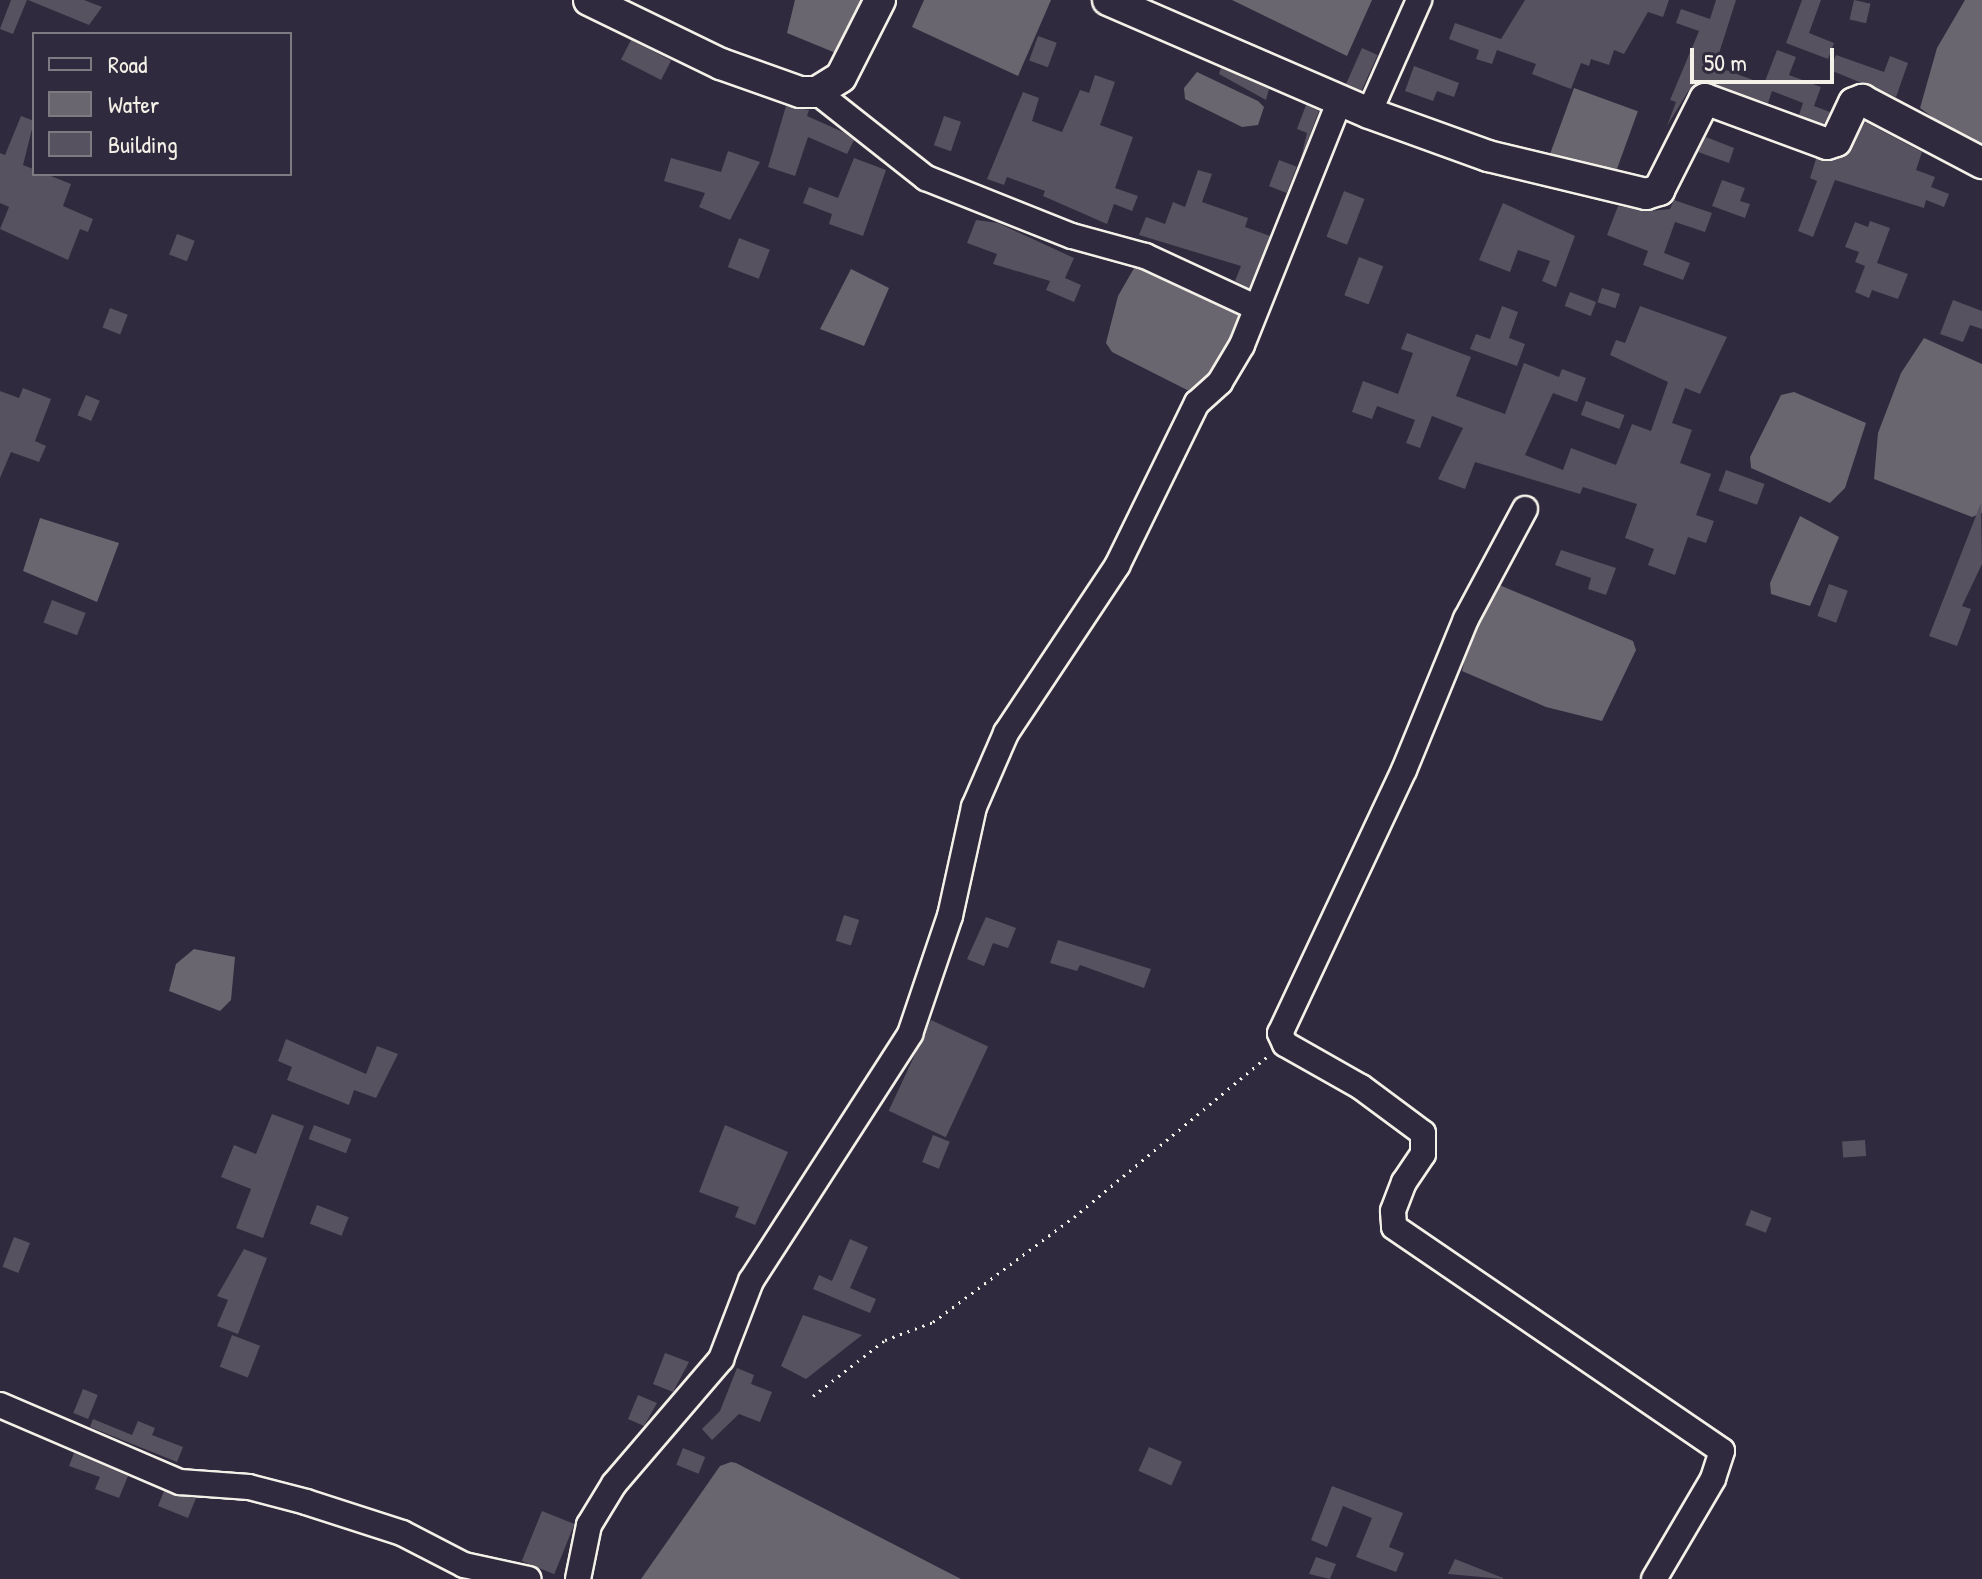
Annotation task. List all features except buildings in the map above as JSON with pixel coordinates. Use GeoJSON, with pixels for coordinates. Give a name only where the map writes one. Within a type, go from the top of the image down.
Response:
{"type":"FeatureCollection","features":[{"type":"Feature","properties":{"kind":"main road"},"geometry":{"type":"LineString","coordinates":[[589,0],[721,64],[800,92],[817,92],[841,77],[880,0]]}},
{"type":"Feature","properties":{"kind":"main road"},"geometry":{"type":"LineString","coordinates":[[1108,0],[1369,113],[1488,156],[1646,194],[1659,190],[1705,99],[1827,144],[1836,141],[1854,103],[1862,100],[1982,163]]}},
{"type":"Feature","properties":{"kind":"street"},"geometry":{"type":"LineString","coordinates":[[1369,113],[1419,0]]}},
{"type":"Feature","properties":{"kind":"street"},"geometry":{"type":"LineString","coordinates":[[817,92],[926,178],[1072,236],[1145,256],[1255,307]]}},
{"type":"Feature","properties":{"kind":"street"},"geometry":{"type":"LineString","coordinates":[[578,1579],[595,1514],[721,1359],[751,1281],[910,1034],[950,916],[974,807],[1006,733],[1117,566],[1194,408],[1220,382],[1242,345],[1340,100]]}},
{"type":"Feature","properties":{"kind":"street"},"geometry":{"type":"LineString","coordinates":[[1525,509],[1466,619],[1404,770],[1283,1021],[1282,1040],[1423,1133],[1423,1154],[1404,1182],[1393,1211],[1394,1227],[1722,1451],[1713,1479],[1654,1579]]}},
{"type":"Feature","properties":{"kind":"street"},"geometry":{"type":"LineString","coordinates":[[0,1405],[180,1482],[249,1487],[306,1502],[402,1533],[464,1565],[528,1579]]}},
{"type":"Feature","properties":{"kind":"path"},"geometry":{"type":"LineString","coordinates":[[813,1396],[885,1340],[933,1322],[1074,1217],[1252,1074],[1282,1040]]}},
{"type":"Feature","properties":{"kind":"water"},"geometry":{"type":"Polygon","coordinates":[[[795,0],[879,0],[848,58],[787,33],[795,0]]]}},
{"type":"Feature","properties":{"kind":"water"},"geometry":{"type":"Polygon","coordinates":[[[924,0],[1051,0],[1018,76],[912,27],[924,0]]]}},
{"type":"Feature","properties":{"kind":"water"},"geometry":{"type":"Polygon","coordinates":[[[1232,0],[1372,0],[1347,56],[1232,0]]]}},
{"type":"Feature","properties":{"kind":"water"},"geometry":{"type":"Polygon","coordinates":[[[1965,0],[1982,0],[1982,154],[1920,108],[1937,48],[1965,0]]]}},
{"type":"Feature","properties":{"kind":"water"},"geometry":{"type":"Polygon","coordinates":[[[1197,72],[1258,101],[1264,107],[1258,125],[1242,127],[1185,99],[1184,88],[1197,72]]]}},
{"type":"Feature","properties":{"kind":"water"},"geometry":{"type":"Polygon","coordinates":[[[1574,88],[1638,111],[1613,179],[1549,156],[1574,88]]]}},
{"type":"Feature","properties":{"kind":"water"},"geometry":{"type":"Polygon","coordinates":[[[1137,263],[1239,303],[1250,323],[1197,395],[1112,352],[1106,343],[1118,296],[1137,263]]]}},
{"type":"Feature","properties":{"kind":"water"},"geometry":{"type":"Polygon","coordinates":[[[851,269],[889,288],[864,346],[820,329],[851,269]]]}},
{"type":"Feature","properties":{"kind":"water"},"geometry":{"type":"Polygon","coordinates":[[[1924,338],[1982,364],[1982,513],[1972,517],[1874,479],[1878,433],[1901,373],[1924,338]]]}},
{"type":"Feature","properties":{"kind":"water"},"geometry":{"type":"Polygon","coordinates":[[[1794,392],[1866,423],[1845,488],[1830,503],[1751,468],[1750,457],[1781,395],[1794,392]]]}},
{"type":"Feature","properties":{"kind":"water"},"geometry":{"type":"Polygon","coordinates":[[[1800,516],[1839,537],[1810,606],[1771,594],[1770,583],[1800,516]]]}},
{"type":"Feature","properties":{"kind":"water"},"geometry":{"type":"Polygon","coordinates":[[[40,518],[119,543],[97,602],[23,571],[40,518]]]}},
{"type":"Feature","properties":{"kind":"water"},"geometry":{"type":"Polygon","coordinates":[[[1497,584],[1633,641],[1636,650],[1602,721],[1546,707],[1462,671],[1475,617],[1497,584]]]}},
{"type":"Feature","properties":{"kind":"water"},"geometry":{"type":"Polygon","coordinates":[[[194,949],[235,957],[231,1000],[220,1011],[169,991],[176,964],[194,949]]]}},
{"type":"Feature","properties":{"kind":"water"},"geometry":{"type":"Polygon","coordinates":[[[731,1462],[961,1579],[641,1579],[720,1466],[731,1462]]]}}]}
